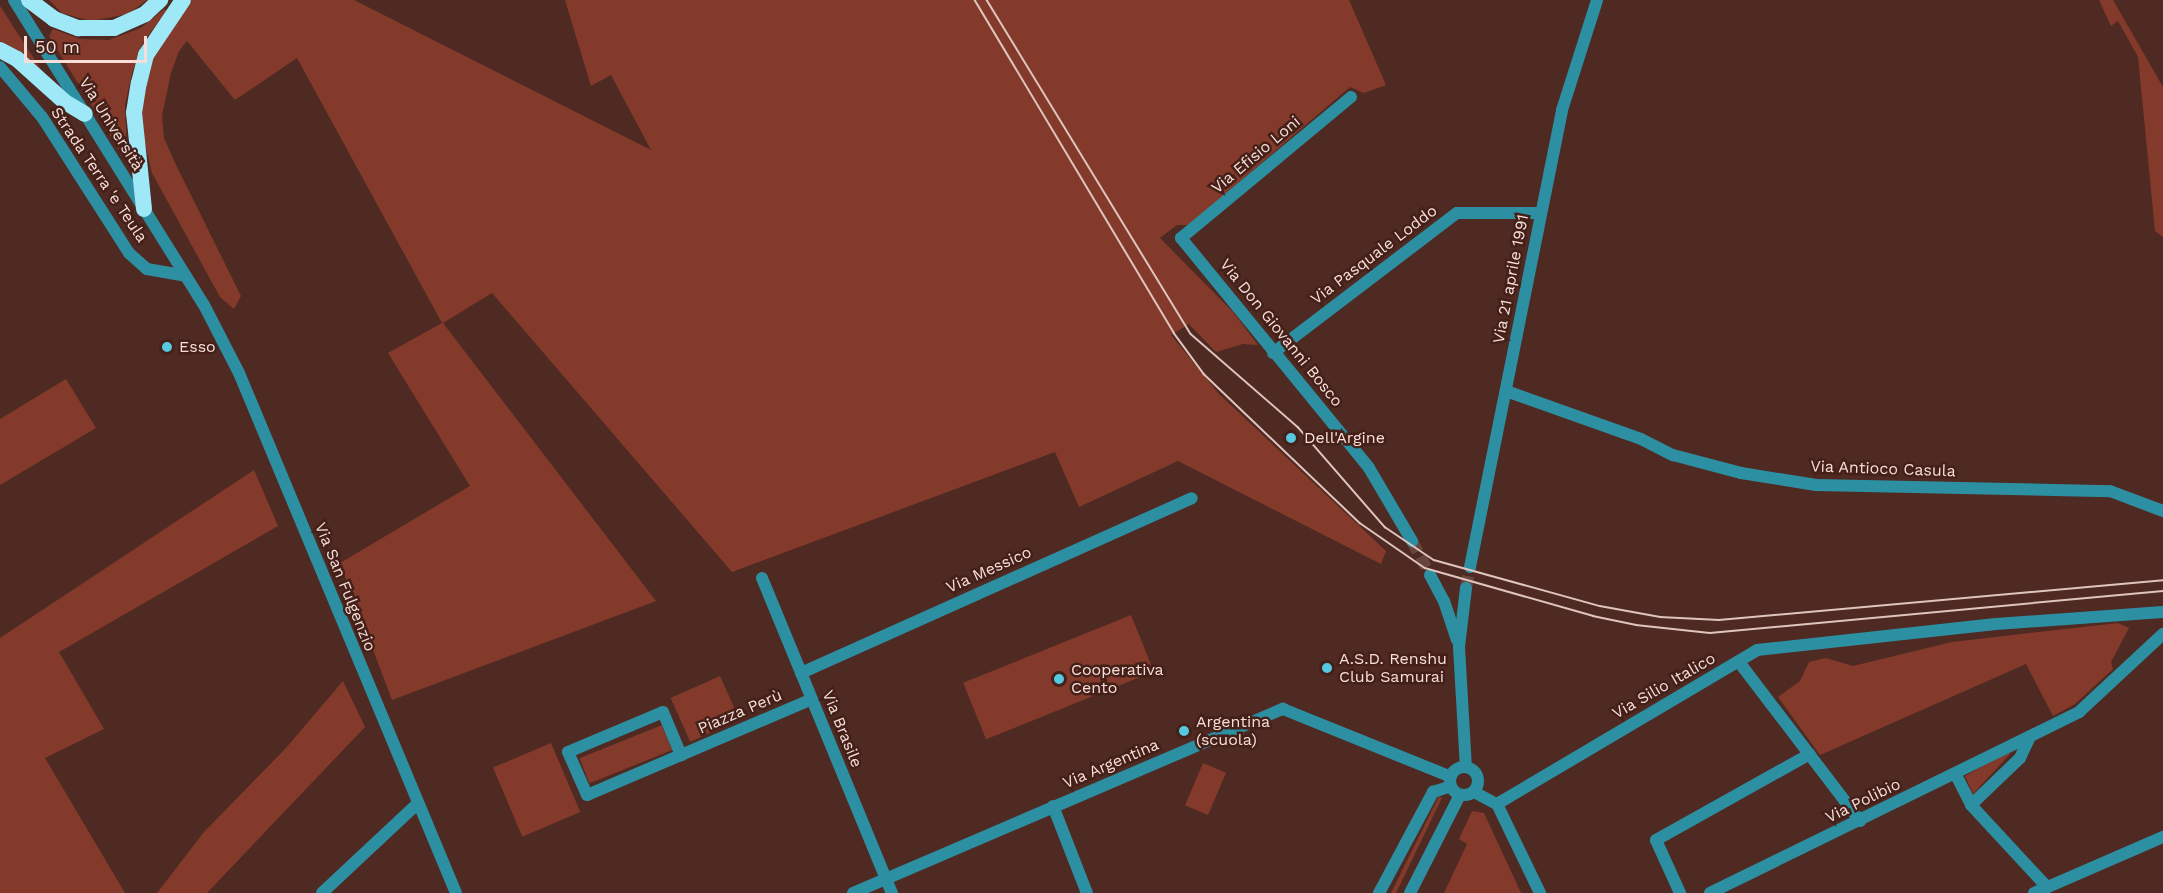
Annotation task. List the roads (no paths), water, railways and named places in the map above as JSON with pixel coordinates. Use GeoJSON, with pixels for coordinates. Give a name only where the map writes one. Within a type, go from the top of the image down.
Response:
{"type":"FeatureCollection","features":[{"type":"Feature","properties":{"kind":"highway"},"geometry":{"type":"LineString","coordinates":[[29,0],[54,19],[90,28],[114,28],[146,14],[160,0]]}},
{"type":"Feature","properties":{"kind":"highway"},"geometry":{"type":"LineString","coordinates":[[144,209],[134,113],[139,83],[146,55],[183,0]]}},
{"type":"Feature","properties":{"kind":"highway"},"geometry":{"type":"LineString","coordinates":[[0,50],[17,59],[64,102],[85,114]]}},
{"type":"Feature","properties":{"kind":"street","name":"Via Università"},"geometry":{"type":"LineString","coordinates":[[14,0],[198,296]]}},
{"type":"Feature","properties":{"kind":"street","name":"Via 21 aprile 1991"},"geometry":{"type":"LineString","coordinates":[[1470,567],[1562,110],[1597,0]]}},
{"type":"Feature","properties":{"kind":"street","name":"Strada Terra 'e Teula"},"geometry":{"type":"LineString","coordinates":[[0,67],[42,117],[129,253],[147,269],[182,272]]}},
{"type":"Feature","properties":{"kind":"street","name":"Via Efisio Loni"},"geometry":{"type":"LineString","coordinates":[[1181,238],[1351,97]]}},
{"type":"Feature","properties":{"kind":"street","name":"Via Pasquale Loddo"},"geometry":{"type":"LineString","coordinates":[[1273,352],[1457,213],[1541,213]]}},
{"type":"Feature","properties":{"kind":"street","name":"Via Don Giovanni Bosco"},"geometry":{"type":"LineString","coordinates":[[1181,238],[1235,301],[1273,352],[1369,468],[1412,541]]}},
{"type":"Feature","properties":{"kind":"street","name":"Via San Fulgenzio"},"geometry":{"type":"LineString","coordinates":[[198,296],[258,417],[417,804],[456,893]]}},
{"type":"Feature","properties":{"kind":"street","name":"Via Antioco Casula"},"geometry":{"type":"LineString","coordinates":[[1506,391],[1641,439],[1673,455],[1741,473],[1816,485],[2110,491],[2163,512]]}},
{"type":"Feature","properties":{"kind":"street","name":"Via Messico"},"geometry":{"type":"LineString","coordinates":[[801,673],[1192,498]]}},
{"type":"Feature","properties":{"kind":"street"},"geometry":{"type":"LineString","coordinates":[[1430,575],[1444,601],[1459,647]]}},
{"type":"Feature","properties":{"kind":"street","name":"Via Brasile"},"geometry":{"type":"LineString","coordinates":[[762,578],[892,893]]}},
{"type":"Feature","properties":{"kind":"street"},"geometry":{"type":"LineString","coordinates":[[1466,588],[1459,647],[1466,767],[1478,777],[1474,792]]}},
{"type":"Feature","properties":{"kind":"street"},"geometry":{"type":"LineString","coordinates":[[1739,662],[1757,650],[1996,624],[2163,612]]}},
{"type":"Feature","properties":{"kind":"street","name":"Via Polibio"},"geometry":{"type":"LineString","coordinates":[[1710,893],[1956,775],[2079,712],[2163,634]]}},
{"type":"Feature","properties":{"kind":"street","name":"Via Silio Italico"},"geometry":{"type":"LineString","coordinates":[[1497,804],[1739,662],[1860,821]]}},
{"type":"Feature","properties":{"kind":"street","name":"Piazza Perù"},"geometry":{"type":"LineString","coordinates":[[681,755],[663,712],[568,752],[587,795],[681,755],[812,699]]}},
{"type":"Feature","properties":{"kind":"street","name":"Via Argentina"},"geometry":{"type":"LineString","coordinates":[[853,893],[1283,709],[1454,786]]}},
{"type":"Feature","properties":{"kind":"street"},"geometry":{"type":"LineString","coordinates":[[1971,805],[2020,758],[2030,737]]}},
{"type":"Feature","properties":{"kind":"street"},"geometry":{"type":"LineString","coordinates":[[1680,893],[1656,840],[1810,754]]}},
{"type":"Feature","properties":{"kind":"street"},"geometry":{"type":"LineString","coordinates":[[1410,893],[1454,786],[1457,769],[1466,767]]}},
{"type":"Feature","properties":{"kind":"street"},"geometry":{"type":"LineString","coordinates":[[1956,775],[1971,805],[2047,887]]}},
{"type":"Feature","properties":{"kind":"street"},"geometry":{"type":"LineString","coordinates":[[1379,893],[1433,792],[1454,786],[1474,792],[1497,804],[1540,893]]}},
{"type":"Feature","properties":{"kind":"street"},"geometry":{"type":"LineString","coordinates":[[322,893],[417,804]]}},
{"type":"Feature","properties":{"kind":"street"},"geometry":{"type":"LineString","coordinates":[[1053,806],[1087,893]]}},
{"type":"Feature","properties":{"kind":"street"},"geometry":{"type":"LineString","coordinates":[[2034,893],[2163,837]]}},
{"type":"Feature","properties":{"kind":"tunnel"},"geometry":{"type":"LineString","coordinates":[[1412,541],[1430,575]]}},
{"type":"Feature","properties":{"kind":"tunnel"},"geometry":{"type":"LineString","coordinates":[[1466,588],[1470,567]]}},
{"type":"Feature","properties":{"kind":"tram line"},"geometry":{"type":"LineString","coordinates":[[975,0],[1174,333],[1204,374],[1360,523],[1425,568],[1593,616],[1636,625],[1710,633],[2163,591]]}},
{"type":"Feature","properties":{"kind":"tram line"},"geometry":{"type":"LineString","coordinates":[[987,0],[1191,334],[1298,427],[1385,527],[1434,560],[1600,606],[1660,617],[1719,620],[2163,580]]}},
{"type":"Feature","properties":{"kind":"place","name":"Esso"},"geometry":{"type":"Point","coordinates":[167,347]}},
{"type":"Feature","properties":{"kind":"place","name":"Dell'Argine"},"geometry":{"type":"Point","coordinates":[1291,438]}},
{"type":"Feature","properties":{"kind":"place","name":"A.S.D. Renshu Club Samurai"},"geometry":{"type":"Point","coordinates":[1327,668]}},
{"type":"Feature","properties":{"kind":"place","name":"Cooperativa Cento"},"geometry":{"type":"Point","coordinates":[1059,679]}},
{"type":"Feature","properties":{"kind":"place","name":"Argentina (scuola)"},"geometry":{"type":"Point","coordinates":[1184,731]}}]}
